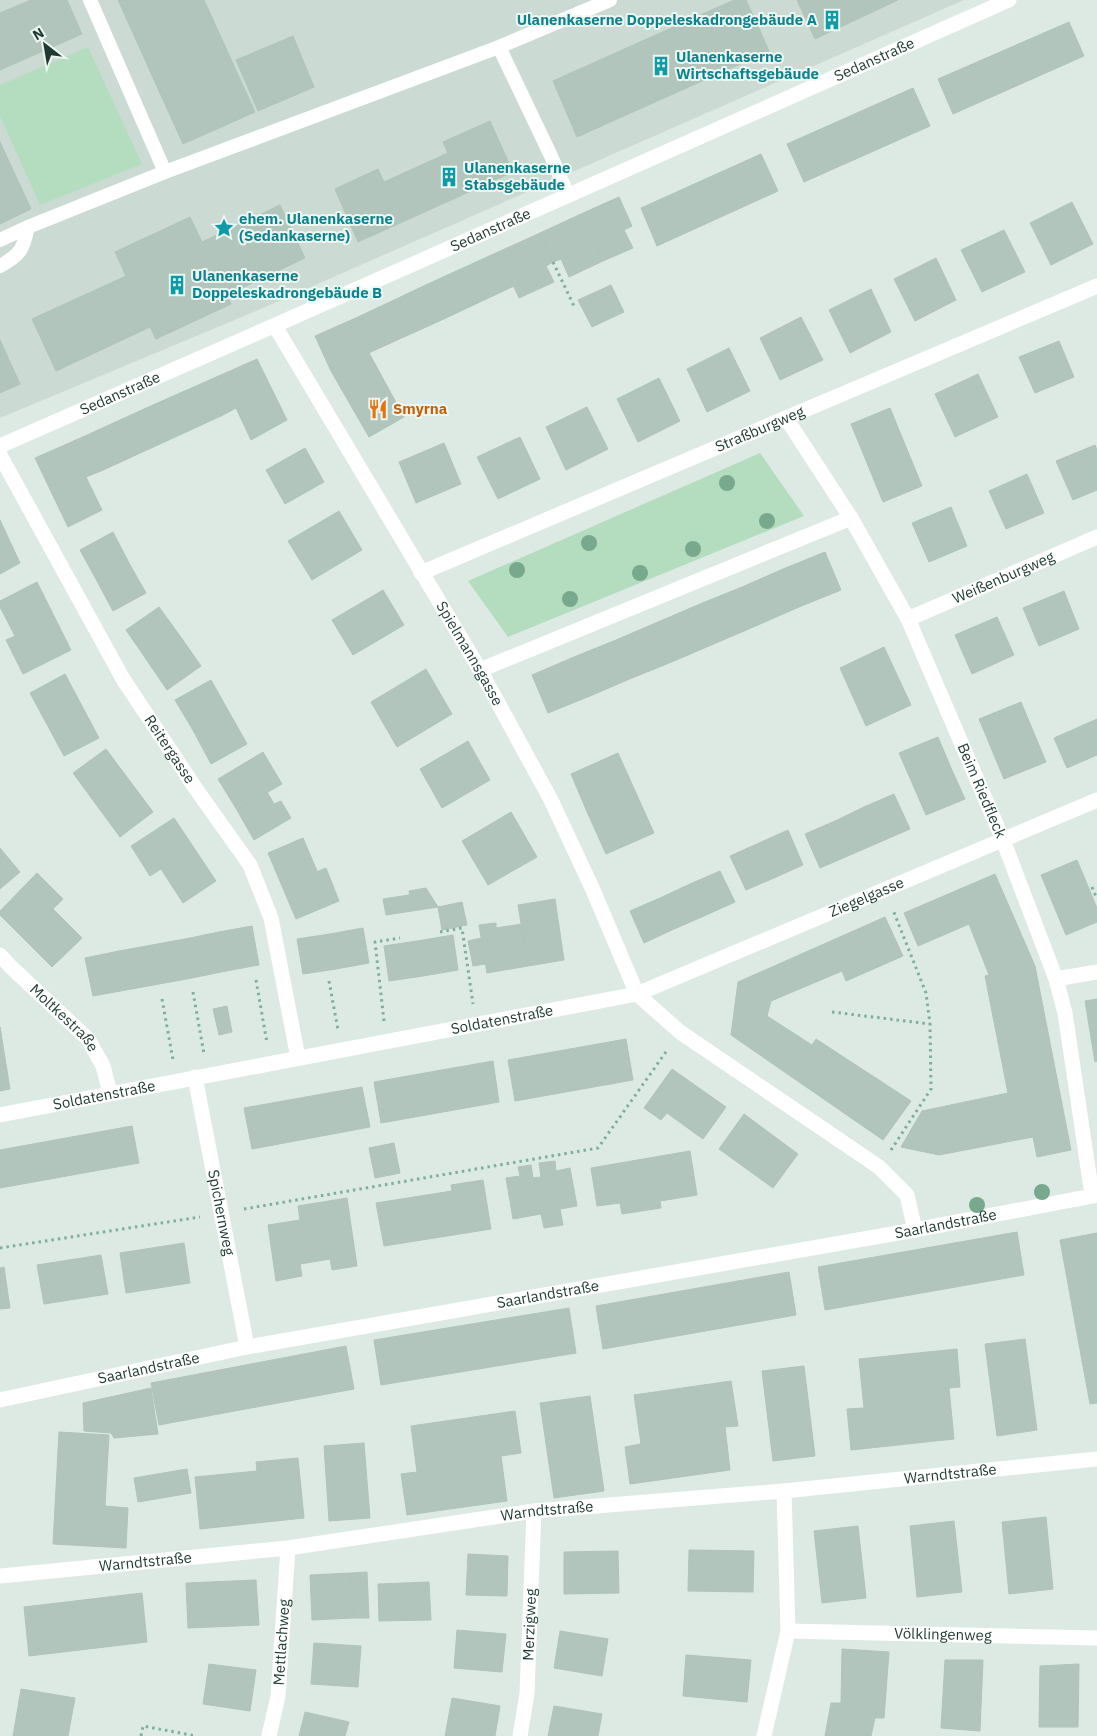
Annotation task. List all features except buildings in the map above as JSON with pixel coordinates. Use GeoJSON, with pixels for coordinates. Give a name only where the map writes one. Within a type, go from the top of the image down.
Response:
{"type":"FeatureCollection","features":[{"type":"Feature","properties":{"kind":"street","name":"Sedanstraße"},"geometry":{"type":"LineString","coordinates":[[0,446],[276,326],[1008,0]]}},
{"type":"Feature","properties":{"kind":"street","name":"Straßburgweg"},"geometry":{"type":"LineString","coordinates":[[421,573],[1097,286]]}},
{"type":"Feature","properties":{"kind":"street","name":"Spielmannsgasse"},"geometry":{"type":"LineString","coordinates":[[276,326],[480,670],[551,800],[638,994]]}},
{"type":"Feature","properties":{"kind":"street","name":"Beim Riedfleck"},"geometry":{"type":"LineString","coordinates":[[786,418],[851,518],[908,618],[1003,840],[1056,979],[1064,1013],[1094,1195]]}},
{"type":"Feature","properties":{"kind":"street","name":"Reitergasse"},"geometry":{"type":"LineString","coordinates":[[0,455],[123,680],[196,789],[250,865],[271,918],[298,1058]]}},
{"type":"Feature","properties":{"kind":"street"},"geometry":{"type":"LineString","coordinates":[[480,670],[851,518]]}},
{"type":"Feature","properties":{"kind":"street","name":"Weißenburgweg"},"geometry":{"type":"LineString","coordinates":[[908,618],[1097,537]]}},
{"type":"Feature","properties":{"kind":"street","name":"Ziegelgasse"},"geometry":{"type":"LineString","coordinates":[[638,994],[1097,800]]}},
{"type":"Feature","properties":{"kind":"street","name":"Moltkestraße"},"geometry":{"type":"LineString","coordinates":[[0,955],[11,968],[88,1039],[103,1066],[110,1094]]}},
{"type":"Feature","properties":{"kind":"street"},"geometry":{"type":"LineString","coordinates":[[1056,979],[1097,972]]}},
{"type":"Feature","properties":{"kind":"street"},"geometry":{"type":"LineString","coordinates":[[638,994],[680,1032],[879,1167],[907,1195],[915,1230]]}},
{"type":"Feature","properties":{"kind":"street","name":"Soldatenstraße"},"geometry":{"type":"LineString","coordinates":[[0,1115],[176,1080],[638,994]]}},
{"type":"Feature","properties":{"kind":"street","name":"Spichernweg"},"geometry":{"type":"LineString","coordinates":[[201,1076],[222,1213],[247,1347]]}},
{"type":"Feature","properties":{"kind":"street","name":"Saarlandstraße"},"geometry":{"type":"LineString","coordinates":[[0,1400],[247,1347],[915,1230],[1094,1195]]}},
{"type":"Feature","properties":{"kind":"street","name":"Warndtstraße"},"geometry":{"type":"LineString","coordinates":[[0,1576],[288,1548],[534,1512],[784,1491],[1097,1459]]}},
{"type":"Feature","properties":{"kind":"street"},"geometry":{"type":"LineString","coordinates":[[764,1736],[788,1632],[784,1491]]}},
{"type":"Feature","properties":{"kind":"street","name":"Merzigweg"},"geometry":{"type":"LineString","coordinates":[[520,1736],[527,1694],[534,1512]]}},
{"type":"Feature","properties":{"kind":"street","name":"Mettlachweg"},"geometry":{"type":"LineString","coordinates":[[269,1736],[278,1696],[288,1548]]}},
{"type":"Feature","properties":{"kind":"street","name":"Völklingenweg"},"geometry":{"type":"LineString","coordinates":[[788,1632],[1097,1638]]}},
{"type":"Feature","properties":{"kind":"lane"},"geometry":{"type":"LineString","coordinates":[[90,0],[165,172]]}},
{"type":"Feature","properties":{"kind":"lane"},"geometry":{"type":"LineString","coordinates":[[0,240],[165,172],[498,47],[610,0]]}},
{"type":"Feature","properties":{"kind":"lane"},"geometry":{"type":"LineString","coordinates":[[498,47],[552,156],[568,195]]}},
{"type":"Feature","properties":{"kind":"lane"},"geometry":{"type":"LineString","coordinates":[[0,266],[10,260],[23,247],[28,227]]}},
{"type":"Feature","properties":{"kind":"path"},"geometry":{"type":"LineString","coordinates":[[553,262],[574,306]]}},
{"type":"Feature","properties":{"kind":"path"},"geometry":{"type":"LineString","coordinates":[[1092,887],[1097,900]]}},
{"type":"Feature","properties":{"kind":"path"},"geometry":{"type":"LineString","coordinates":[[879,1167],[931,1089],[930,1024],[926,993],[885,890]]}},
{"type":"Feature","properties":{"kind":"path"},"geometry":{"type":"LineString","coordinates":[[440,932],[462,928],[476,1025]]}},
{"type":"Feature","properties":{"kind":"path"},"geometry":{"type":"LineString","coordinates":[[387,1042],[375,942],[400,938]]}},
{"type":"Feature","properties":{"kind":"path"},"geometry":{"type":"LineString","coordinates":[[256,980],[271,1063]]}},
{"type":"Feature","properties":{"kind":"path"},"geometry":{"type":"LineString","coordinates":[[329,981],[341,1050]]}},
{"type":"Feature","properties":{"kind":"path"},"geometry":{"type":"LineString","coordinates":[[193,992],[201,1076]]}},
{"type":"Feature","properties":{"kind":"path"},"geometry":{"type":"LineString","coordinates":[[162,999],[176,1080]]}},
{"type":"Feature","properties":{"kind":"path"},"geometry":{"type":"LineString","coordinates":[[832,1012],[930,1024]]}},
{"type":"Feature","properties":{"kind":"path"},"geometry":{"type":"LineString","coordinates":[[0,1248],[222,1213],[598,1148],[680,1032]]}},
{"type":"Feature","properties":{"kind":"path"},"geometry":{"type":"LineString","coordinates":[[140,1736],[143,1726],[196,1736]]}},
{"type":"Feature","properties":{"kind":"shaded area"},"geometry":{"type":"Polygon","coordinates":[[[0,0],[964,0],[263,308],[0,418],[0,0]]]}},
{"type":"Feature","properties":{"kind":"green space"},"geometry":{"type":"Polygon","coordinates":[[[88,47],[142,164],[40,205],[0,116],[0,85],[88,47]]]}},
{"type":"Feature","properties":{"kind":"green space"},"geometry":{"type":"Polygon","coordinates":[[[760,453],[804,516],[508,637],[468,581],[760,453]]]}},
{"type":"Feature","properties":{"kind":"place","name":"Ulanenkaserne Doppeleskadrongebäude A"},"geometry":{"type":"Point","coordinates":[832,20]}},
{"type":"Feature","properties":{"kind":"place","name":"Ulanenkaserne Wirtschaftsgebäude"},"geometry":{"type":"Point","coordinates":[661,66]}},
{"type":"Feature","properties":{"kind":"place","name":"Ulanenkaserne Stabsgebäude"},"geometry":{"type":"Point","coordinates":[449,177]}},
{"type":"Feature","properties":{"kind":"place","name":"ehem. Ulanenkaserne (Sedankaserne)"},"geometry":{"type":"Point","coordinates":[224,228]}},
{"type":"Feature","properties":{"kind":"place","name":"Ulanenkaserne Doppeleskadrongebäude B"},"geometry":{"type":"Point","coordinates":[177,285]}},
{"type":"Feature","properties":{"kind":"place","name":"Smyrna"},"geometry":{"type":"Point","coordinates":[378,409]}}]}
